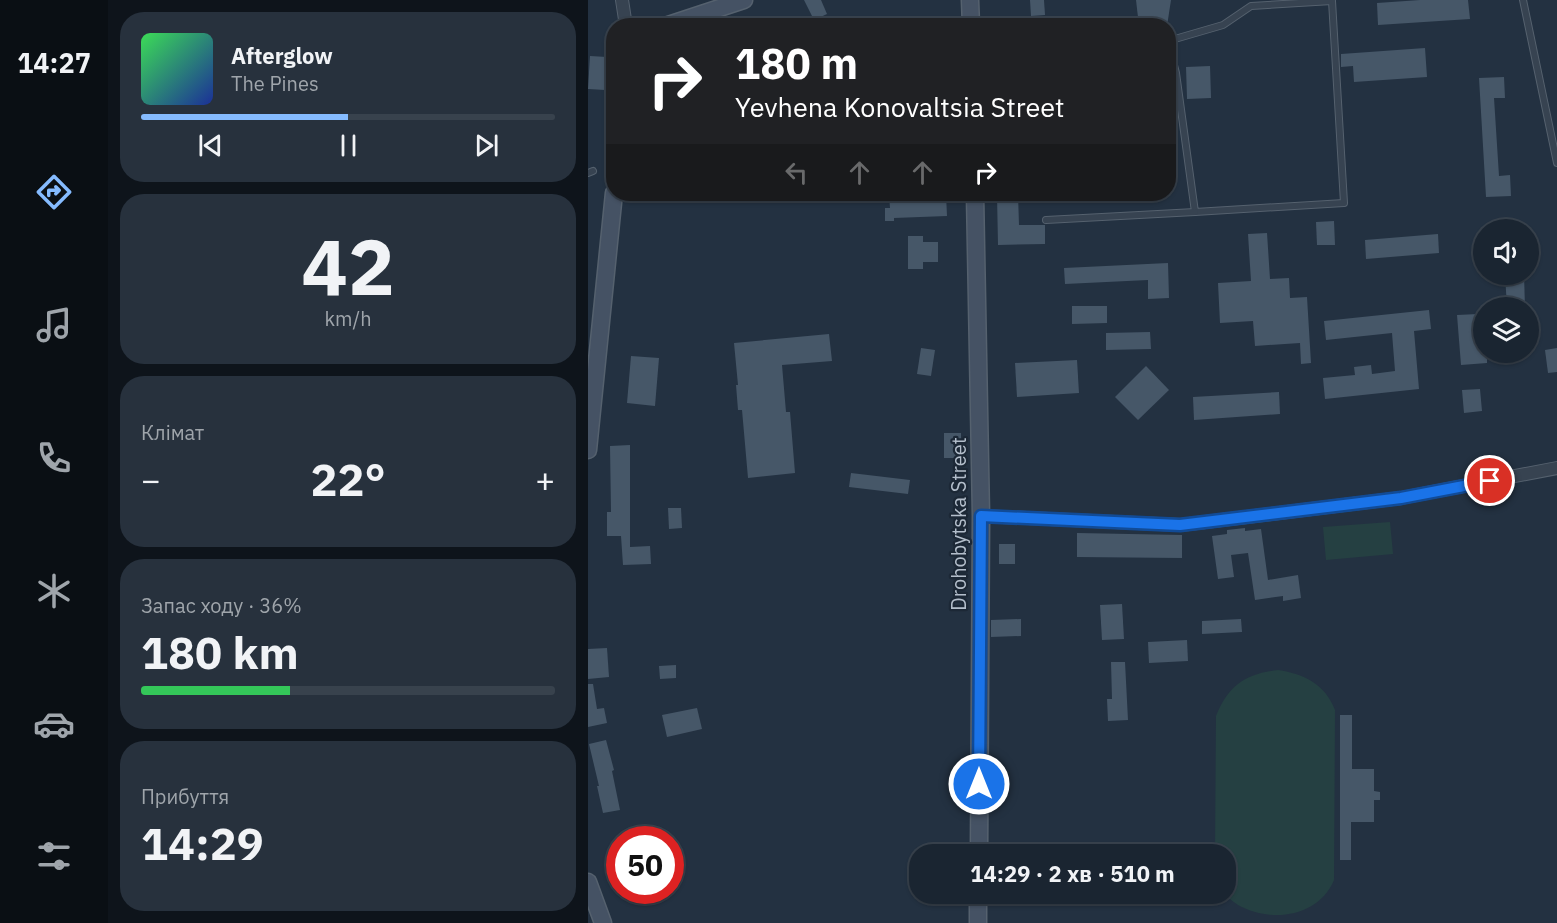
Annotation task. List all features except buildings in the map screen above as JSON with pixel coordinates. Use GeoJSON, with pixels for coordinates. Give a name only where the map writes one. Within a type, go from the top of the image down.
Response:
{"type":"FeatureCollection","features":[{"type":"Feature","properties":{"kind":"main road"},"geometry":{"type":"LineString","coordinates":[[689,18],[744,0]]}},
{"type":"Feature","properties":{"kind":"main road"},"geometry":{"type":"LineString","coordinates":[[970,0],[971,18]]}},
{"type":"Feature","properties":{"kind":"main road"},"geometry":{"type":"LineString","coordinates":[[588,450],[613,201]]}},
{"type":"Feature","properties":{"kind":"main road","name":"Drohobytska Street"},"geometry":{"type":"LineString","coordinates":[[975,201],[981,516],[979,844]]}},
{"type":"Feature","properties":{"kind":"main road"},"geometry":{"type":"LineString","coordinates":[[588,882],[603,923]]}},
{"type":"Feature","properties":{"kind":"main road"},"geometry":{"type":"LineString","coordinates":[[978,904],[978,923]]}},
{"type":"Feature","properties":{"kind":"street"},"geometry":{"type":"LineString","coordinates":[[622,0],[625,18]]}},
{"type":"Feature","properties":{"kind":"street"},"geometry":{"type":"LineString","coordinates":[[981,516],[1180,525],[1401,498],[1557,468]]}},
{"type":"Feature","properties":{"kind":"lane"},"geometry":{"type":"LineString","coordinates":[[1523,0],[1557,164]]}},
{"type":"Feature","properties":{"kind":"lane"},"geometry":{"type":"LineString","coordinates":[[1046,220],[1344,203],[1332,1],[1251,6],[1223,25],[1176,39]]}},
{"type":"Feature","properties":{"kind":"lane"},"geometry":{"type":"LineString","coordinates":[[1176,73],[1195,212]]}},
{"type":"Feature","properties":{"kind":"green space"},"geometry":{"type":"Polygon","coordinates":[[[1390,522],[1393,554],[1326,560],[1323,527],[1390,522]]]}},
{"type":"Feature","properties":{"kind":"green space"},"geometry":{"type":"Polygon","coordinates":[[[1278,670],[1305,678],[1326,693],[1335,710],[1334,880],[1327,893],[1317,902],[1305,909],[1278,915],[1251,911],[1236,904],[1236,844],[1215,844],[1216,716],[1233,689],[1247,678],[1278,670]]]}},
{"type":"Feature","properties":{"kind":"route"},"geometry":{"type":"LineString","coordinates":[[979,784],[981,516],[1180,525],[1401,498],[1490,481]]}}]}
